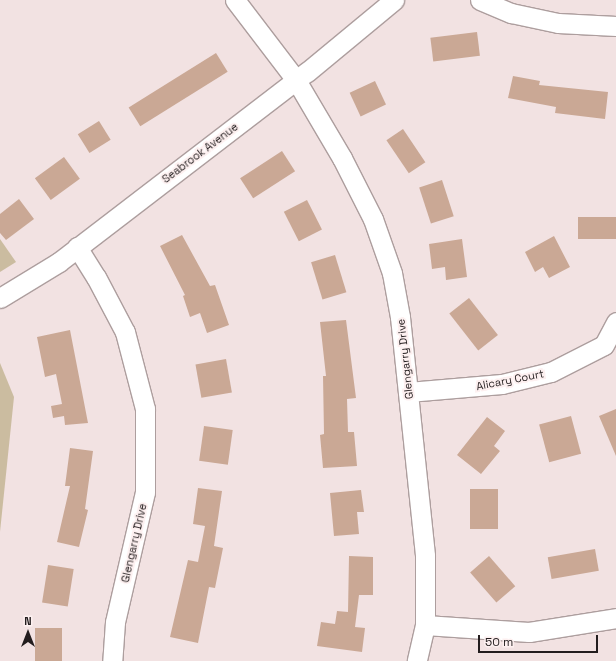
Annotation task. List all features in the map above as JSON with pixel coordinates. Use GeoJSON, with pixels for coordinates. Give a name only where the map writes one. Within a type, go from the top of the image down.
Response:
{"type":"FeatureCollection","features":[{"type":"Feature","properties":{"kind":"street","name":"Glengarry Drive"},"geometry":{"type":"LineString","coordinates":[[235,0],[296,80],[342,158],[385,248],[397,294],[425,556],[425,625],[417,661]]}},
{"type":"Feature","properties":{"kind":"street","name":"Seabrook Avenue"},"geometry":{"type":"LineString","coordinates":[[0,298],[35,279],[77,248],[296,80],[394,0]]}},
{"type":"Feature","properties":{"kind":"street"},"geometry":{"type":"LineString","coordinates":[[480,0],[511,12],[558,24],[616,26]]}},
{"type":"Feature","properties":{"kind":"street","name":"Glengarry Drive"},"geometry":{"type":"LineString","coordinates":[[77,248],[96,277],[125,332],[146,416],[145,492],[115,622],[112,661]]}},
{"type":"Feature","properties":{"kind":"street","name":"Alicary Court"},"geometry":{"type":"LineString","coordinates":[[408,392],[502,384],[551,372],[604,345],[616,322]]}},
{"type":"Feature","properties":{"kind":"street"},"geometry":{"type":"LineString","coordinates":[[425,625],[529,632],[616,618]]}},
{"type":"Feature","properties":{"kind":"shaded area"},"geometry":{"type":"Polygon","coordinates":[[[0,239],[16,262],[0,272],[0,239]]]}},
{"type":"Feature","properties":{"kind":"shaded area"},"geometry":{"type":"Polygon","coordinates":[[[0,363],[14,397],[0,532],[0,363]]]}},
{"type":"Feature","properties":{"kind":"building"},"geometry":{"type":"Polygon","coordinates":[[[477,32],[480,56],[433,62],[430,38],[477,32]]]}},
{"type":"Feature","properties":{"kind":"building"},"geometry":{"type":"Polygon","coordinates":[[[216,53],[228,72],[140,126],[129,108],[216,53]]]}},
{"type":"Feature","properties":{"kind":"building"},"geometry":{"type":"Polygon","coordinates":[[[513,76],[540,81],[539,85],[608,92],[605,119],[555,113],[556,107],[508,98],[513,76]]]}},
{"type":"Feature","properties":{"kind":"building"},"geometry":{"type":"Polygon","coordinates":[[[375,81],[386,105],[361,116],[350,93],[375,81]]]}},
{"type":"Feature","properties":{"kind":"building"},"geometry":{"type":"Polygon","coordinates":[[[99,121],[111,140],[89,153],[78,134],[99,121]]]}},
{"type":"Feature","properties":{"kind":"building"},"geometry":{"type":"Polygon","coordinates":[[[403,129],[425,162],[409,173],[386,140],[403,129]]]}},
{"type":"Feature","properties":{"kind":"building"},"geometry":{"type":"Polygon","coordinates":[[[282,151],[295,171],[253,198],[240,178],[282,151]]]}},
{"type":"Feature","properties":{"kind":"building"},"geometry":{"type":"Polygon","coordinates":[[[64,157],[80,179],[51,200],[35,178],[64,157]]]}},
{"type":"Feature","properties":{"kind":"building"},"geometry":{"type":"Polygon","coordinates":[[[442,180],[454,216],[431,224],[419,187],[442,180]]]}},
{"type":"Feature","properties":{"kind":"building"},"geometry":{"type":"Polygon","coordinates":[[[19,199],[34,219],[6,240],[0,233],[0,214],[19,199]]]}},
{"type":"Feature","properties":{"kind":"building"},"geometry":{"type":"Polygon","coordinates":[[[307,200],[322,229],[299,241],[284,212],[307,200]]]}},
{"type":"Feature","properties":{"kind":"building"},"geometry":{"type":"Polygon","coordinates":[[[578,217],[616,217],[616,239],[578,239],[578,217]]]}},
{"type":"Feature","properties":{"kind":"building"},"geometry":{"type":"Polygon","coordinates":[[[182,235],[210,286],[215,285],[229,325],[207,333],[200,313],[190,317],[183,296],[185,295],[160,246],[182,235]]]}},
{"type":"Feature","properties":{"kind":"building"},"geometry":{"type":"Polygon","coordinates":[[[554,236],[570,267],[549,278],[543,267],[535,272],[525,252],[554,236]]]}},
{"type":"Feature","properties":{"kind":"building"},"geometry":{"type":"Polygon","coordinates":[[[462,239],[467,277],[446,280],[445,267],[432,269],[429,244],[462,239]]]}},
{"type":"Feature","properties":{"kind":"building"},"geometry":{"type":"Polygon","coordinates":[[[335,255],[346,292],[322,300],[311,262],[335,255]]]}},
{"type":"Feature","properties":{"kind":"building"},"geometry":{"type":"Polygon","coordinates":[[[469,298],[498,335],[478,350],[449,313],[469,298]]]}},
{"type":"Feature","properties":{"kind":"building"},"geometry":{"type":"Polygon","coordinates":[[[346,320],[356,398],[347,399],[348,432],[354,432],[357,466],[323,468],[320,435],[324,434],[323,376],[326,376],[320,322],[346,320]]]}},
{"type":"Feature","properties":{"kind":"building"},"geometry":{"type":"Polygon","coordinates":[[[70,330],[88,423],[65,425],[64,416],[53,418],[51,406],[62,404],[56,374],[45,377],[37,337],[70,330]]]}},
{"type":"Feature","properties":{"kind":"building"},"geometry":{"type":"Polygon","coordinates":[[[226,359],[232,392],[201,398],[195,364],[226,359]]]}},
{"type":"Feature","properties":{"kind":"building"},"geometry":{"type":"Polygon","coordinates":[[[616,409],[616,456],[599,416],[616,409]]]}},
{"type":"Feature","properties":{"kind":"building"},"geometry":{"type":"Polygon","coordinates":[[[571,416],[581,454],[549,462],[539,425],[571,416]]]}},
{"type":"Feature","properties":{"kind":"building"},"geometry":{"type":"Polygon","coordinates":[[[487,417],[505,431],[494,446],[500,451],[481,474],[457,455],[487,417]]]}},
{"type":"Feature","properties":{"kind":"building"},"geometry":{"type":"Polygon","coordinates":[[[204,426],[233,430],[228,465],[199,461],[204,426]]]}},
{"type":"Feature","properties":{"kind":"building"},"geometry":{"type":"Polygon","coordinates":[[[70,448],[93,451],[85,509],[88,510],[79,547],[57,542],[70,486],[65,486],[70,448]]]}},
{"type":"Feature","properties":{"kind":"building"},"geometry":{"type":"Polygon","coordinates":[[[198,488],[222,491],[214,546],[223,548],[215,588],[209,587],[198,643],[170,637],[188,560],[198,562],[205,526],[193,524],[198,488]]]}},
{"type":"Feature","properties":{"kind":"building"},"geometry":{"type":"Polygon","coordinates":[[[470,489],[498,489],[498,529],[470,529],[470,489]]]}},
{"type":"Feature","properties":{"kind":"building"},"geometry":{"type":"Polygon","coordinates":[[[361,490],[364,512],[357,512],[359,534],[334,536],[330,493],[361,490]]]}},
{"type":"Feature","properties":{"kind":"building"},"geometry":{"type":"Polygon","coordinates":[[[595,549],[599,571],[552,579],[548,557],[595,549]]]}},
{"type":"Feature","properties":{"kind":"building"},"geometry":{"type":"Polygon","coordinates":[[[349,556],[373,557],[373,595],[359,595],[355,627],[365,628],[362,652],[317,646],[321,622],[335,624],[337,611],[348,612],[349,556]]]}},
{"type":"Feature","properties":{"kind":"building"},"geometry":{"type":"Polygon","coordinates":[[[489,556],[515,586],[496,603],[470,572],[489,556]]]}},
{"type":"Feature","properties":{"kind":"building"},"geometry":{"type":"Polygon","coordinates":[[[48,565],[74,569],[68,607],[42,603],[48,565]]]}},
{"type":"Feature","properties":{"kind":"building"},"geometry":{"type":"Polygon","coordinates":[[[35,628],[62,628],[62,661],[35,661],[35,628]]]}}]}
